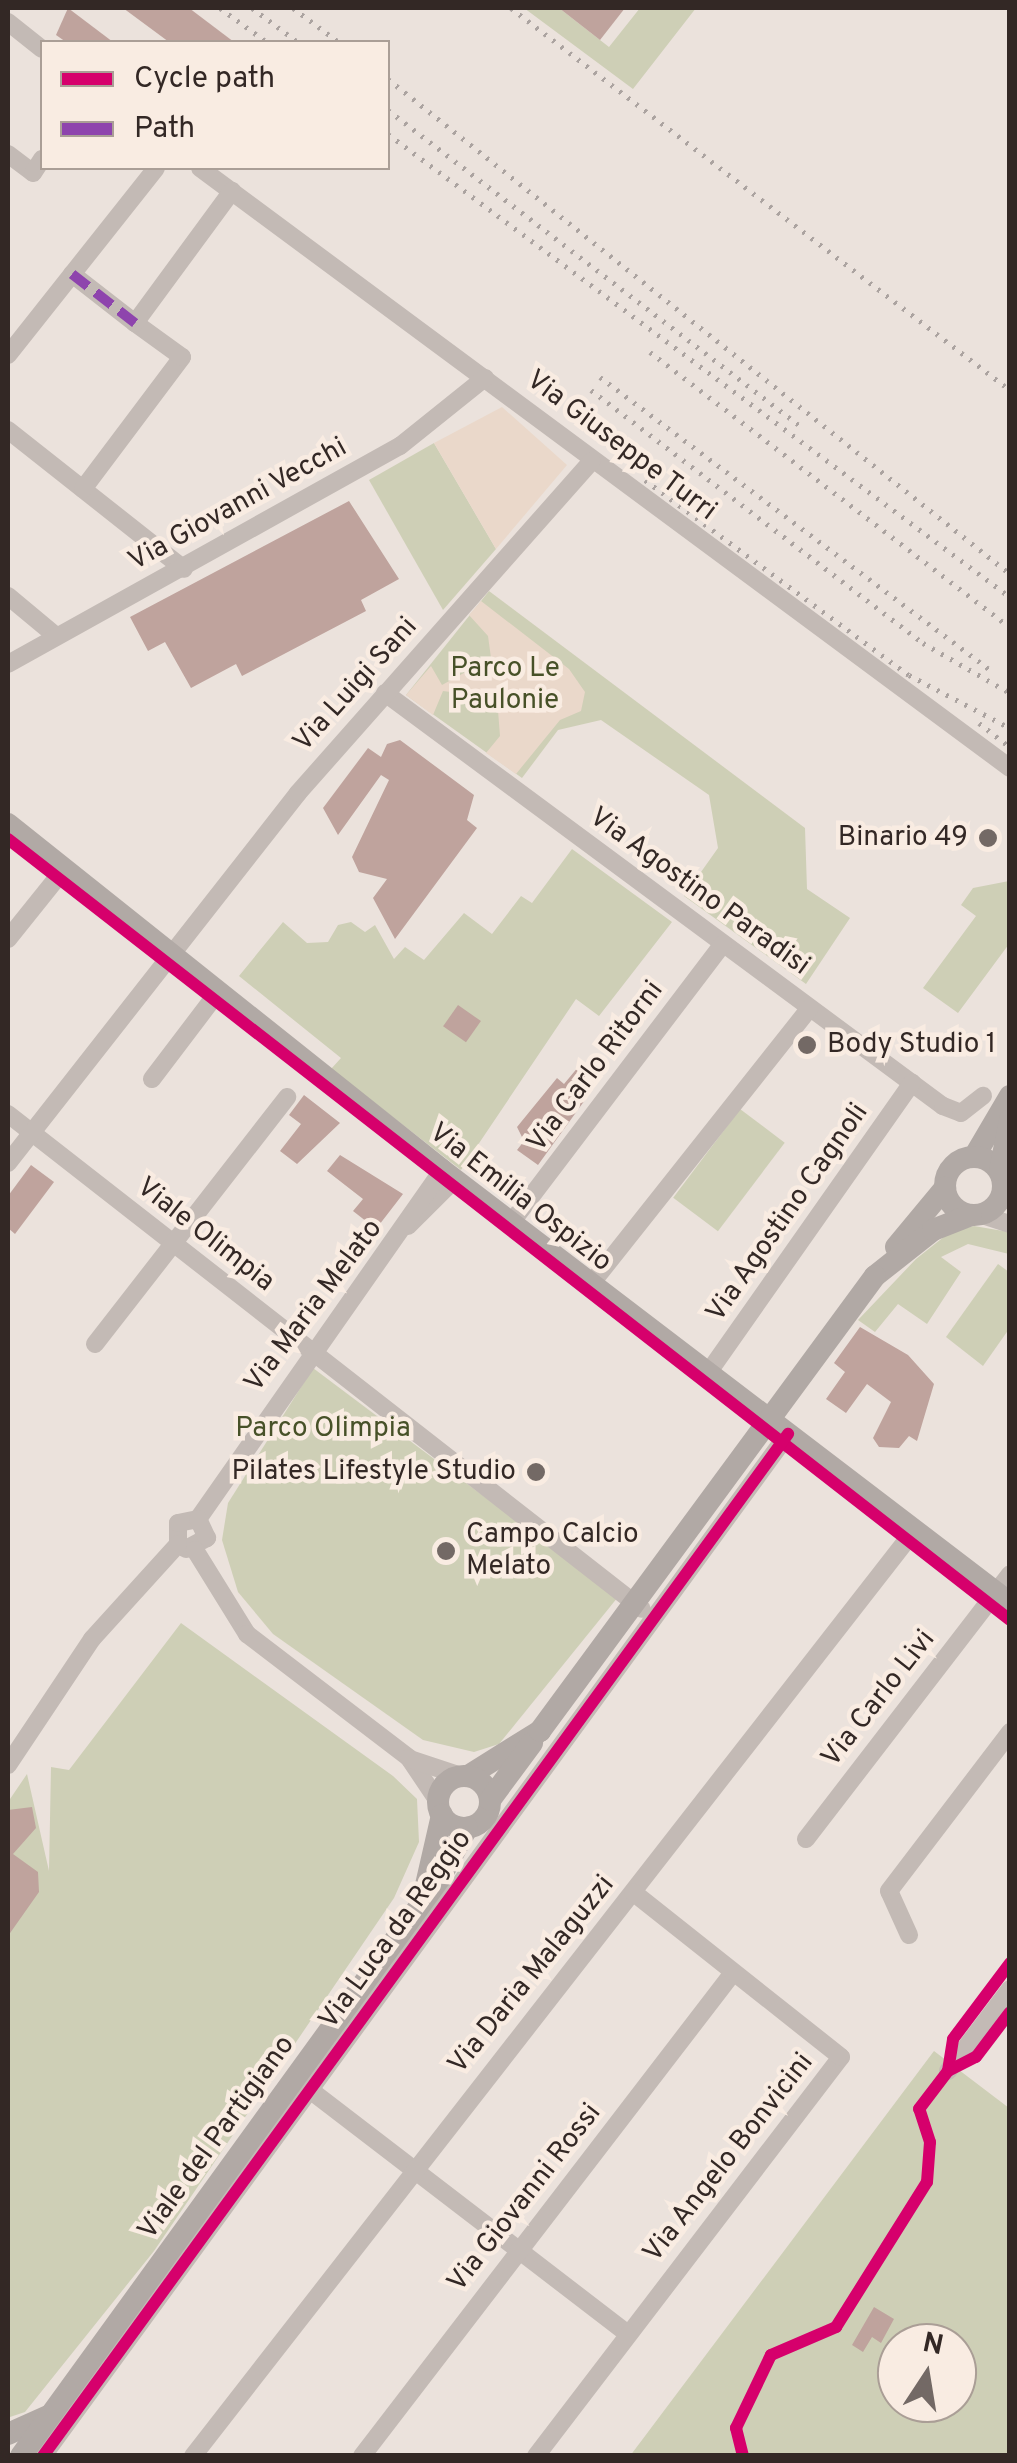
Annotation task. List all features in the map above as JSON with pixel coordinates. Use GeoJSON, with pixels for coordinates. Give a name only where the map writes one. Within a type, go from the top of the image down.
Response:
{"type":"FeatureCollection","features":[{"type":"Feature","properties":{"kind":"main road","name":"Via Emilia Ospizio"},"geometry":{"type":"LineString","coordinates":[[8,824],[448,1175],[914,1530],[1005,1590]]}},
{"type":"Feature","properties":{"kind":"main road","name":"Viale del Partigiano"},"geometry":{"type":"LineString","coordinates":[[22,2456],[467,1828],[482,1822],[490,1800],[945,1188],[957,1164],[974,1157],[1010,1096]]}},
{"type":"Feature","properties":{"kind":"main road"},"geometry":{"type":"LineString","coordinates":[[945,1188],[956,1210],[975,1214],[994,1204],[1004,1181],[1010,1120]]}},
{"type":"Feature","properties":{"kind":"main road"},"geometry":{"type":"LineString","coordinates":[[974,1157],[1004,1181]]}},
{"type":"Feature","properties":{"kind":"main road","name":"Viale del Partigiano"},"geometry":{"type":"LineString","coordinates":[[876,1276],[933,1230],[975,1214]]}},
{"type":"Feature","properties":{"kind":"main road","name":"Viale del Partigiano"},"geometry":{"type":"LineString","coordinates":[[422,1896],[443,1787],[540,1731]]}},
{"type":"Feature","properties":{"kind":"main road"},"geometry":{"type":"LineString","coordinates":[[464,1776],[483,1784],[490,1800]]}},
{"type":"Feature","properties":{"kind":"main road"},"geometry":{"type":"LineString","coordinates":[[440,1808],[467,1828]]}},
{"type":"Feature","properties":{"kind":"main road","name":"Viale del Partigiano"},"geometry":{"type":"LineString","coordinates":[[8,2434],[55,2411]]}},
{"type":"Feature","properties":{"kind":"street"},"geometry":{"type":"LineString","coordinates":[[8,22],[40,47]]}},
{"type":"Feature","properties":{"kind":"street"},"geometry":{"type":"LineString","coordinates":[[8,154],[33,173],[40,163]]}},
{"type":"Feature","properties":{"kind":"street"},"geometry":{"type":"LineString","coordinates":[[8,355],[154,170]]}},
{"type":"Feature","properties":{"kind":"street","name":"Via Giuseppe Turri"},"geometry":{"type":"LineString","coordinates":[[203,170],[1010,768]]}},
{"type":"Feature","properties":{"kind":"street"},"geometry":{"type":"LineString","coordinates":[[136,323],[232,191]]}},
{"type":"Feature","properties":{"kind":"street"},"geometry":{"type":"LineString","coordinates":[[72,274],[182,357],[83,489]]}},
{"type":"Feature","properties":{"kind":"street","name":"Via Giovanni Vecchi"},"geometry":{"type":"LineString","coordinates":[[8,664],[400,446],[485,378]]}},
{"type":"Feature","properties":{"kind":"street"},"geometry":{"type":"LineString","coordinates":[[8,430],[184,569]]}},
{"type":"Feature","properties":{"kind":"street","name":"Via Luigi Sani"},"geometry":{"type":"LineString","coordinates":[[8,1163],[168,951],[386,693],[592,461]]}},
{"type":"Feature","properties":{"kind":"street"},"geometry":{"type":"LineString","coordinates":[[8,596],[56,636]]}},
{"type":"Feature","properties":{"kind":"street","name":"Via Agostino Paradisi"},"geometry":{"type":"LineString","coordinates":[[386,693],[912,1083],[961,1112],[983,1096]]}},
{"type":"Feature","properties":{"kind":"street"},"geometry":{"type":"LineString","coordinates":[[8,939],[64,868]]}},
{"type":"Feature","properties":{"kind":"street","name":"Via Carlo Ritorni"},"geometry":{"type":"LineString","coordinates":[[511,1223],[723,944]]}},
{"type":"Feature","properties":{"kind":"street"},"geometry":{"type":"LineString","coordinates":[[152,1079],[218,992]]}},
{"type":"Feature","properties":{"kind":"street","name":"Via Emilia Ospizio"},"geometry":{"type":"LineString","coordinates":[[590,1284],[810,1008]]}},
{"type":"Feature","properties":{"kind":"street","name":"Via Agostino Cagnoli"},"geometry":{"type":"LineString","coordinates":[[708,1373],[912,1083]]}},
{"type":"Feature","properties":{"kind":"street"},"geometry":{"type":"LineString","coordinates":[[95,1344],[287,1097]]}},
{"type":"Feature","properties":{"kind":"street","name":"Viale Olimpia"},"geometry":{"type":"LineString","coordinates":[[8,1114],[654,1619]]}},
{"type":"Feature","properties":{"kind":"street","name":"Via Maria Melato"},"geometry":{"type":"LineString","coordinates":[[186,1547],[178,1523],[198,1519],[312,1353],[448,1175]]}},
{"type":"Feature","properties":{"kind":"street"},"geometry":{"type":"LineString","coordinates":[[975,1214],[1010,1224]]}},
{"type":"Feature","properties":{"kind":"street","name":"Via Luca da Reggio"},"geometry":{"type":"LineString","coordinates":[[43,2456],[788,1434]]}},
{"type":"Feature","properties":{"kind":"street"},"geometry":{"type":"LineString","coordinates":[[8,1764],[15,1736],[92,1639],[186,1547],[207,1538],[198,1519]]}},
{"type":"Feature","properties":{"kind":"street","name":"Via Daria Malaguzzi"},"geometry":{"type":"LineString","coordinates":[[194,2456],[412,2170],[914,1530]]}},
{"type":"Feature","properties":{"kind":"street"},"geometry":{"type":"LineString","coordinates":[[186,1547],[247,1634],[408,1758],[440,1808]]}},
{"type":"Feature","properties":{"kind":"street","name":"Via Carlo Livi"},"geometry":{"type":"LineString","coordinates":[[806,1840],[1005,1590]]}},
{"type":"Feature","properties":{"kind":"street"},"geometry":{"type":"LineString","coordinates":[[909,1935],[888,1891],[1010,1732]]}},
{"type":"Feature","properties":{"kind":"street"},"geometry":{"type":"LineString","coordinates":[[408,1758],[464,1776]]}},
{"type":"Feature","properties":{"kind":"street","name":"Via Angelo Bonvicini"},"geometry":{"type":"LineString","coordinates":[[536,2456],[841,2058],[633,1892]]}},
{"type":"Feature","properties":{"kind":"street","name":"Via Giovanni Rossi"},"geometry":{"type":"LineString","coordinates":[[362,2456],[732,1974]]}},
{"type":"Feature","properties":{"kind":"street"},"geometry":{"type":"LineString","coordinates":[[948,2071],[1010,1989]]}},
{"type":"Feature","properties":{"kind":"street"},"geometry":{"type":"LineString","coordinates":[[310,2090],[628,2334]]}},
{"type":"Feature","properties":{"kind":"green space"},"geometry":{"type":"Polygon","coordinates":[[[524,8],[559,8],[609,47],[640,8],[696,8],[633,89],[524,8]]]}},
{"type":"Feature","properties":{"kind":"green space"},"geometry":{"type":"Polygon","coordinates":[[[434,443],[496,549],[443,610],[369,480],[434,443]]]}},
{"type":"Feature","properties":{"kind":"green space","name":"Parco Le Paulonie"},"geometry":{"type":"Polygon","coordinates":[[[489,591],[805,828],[807,889],[850,918],[806,984],[684,896],[718,848],[709,795],[601,720],[558,730],[522,778],[406,695],[489,591]]]}},
{"type":"Feature","properties":{"kind":"green space"},"geometry":{"type":"Polygon","coordinates":[[[572,849],[672,922],[599,1016],[576,999],[461,1170],[331,1069],[341,1058],[239,976],[283,922],[307,943],[328,942],[338,925],[351,922],[365,932],[375,925],[394,959],[405,947],[424,960],[464,913],[492,934],[521,896],[532,903],[572,849]]]}},
{"type":"Feature","properties":{"kind":"green space"},"geometry":{"type":"Polygon","coordinates":[[[1009,881],[1009,944],[958,1013],[923,988],[976,916],[961,905],[973,888],[1009,881]]]}},
{"type":"Feature","properties":{"kind":"green space"},"geometry":{"type":"Polygon","coordinates":[[[740,1109],[785,1143],[718,1231],[673,1198],[740,1109]]]}},
{"type":"Feature","properties":{"kind":"green space"},"geometry":{"type":"Polygon","coordinates":[[[974,1226],[1009,1232],[1009,1254],[968,1244],[941,1257],[961,1272],[927,1324],[898,1304],[875,1332],[858,1320],[916,1259],[950,1232],[974,1226]]]}},
{"type":"Feature","properties":{"kind":"green space"},"geometry":{"type":"Polygon","coordinates":[[[998,1264],[1009,1272],[1009,1329],[983,1366],[946,1337],[998,1264]]]}},
{"type":"Feature","properties":{"kind":"green space","name":"Parco Olimpia"},"geometry":{"type":"Polygon","coordinates":[[[313,1368],[618,1597],[499,1744],[474,1752],[423,1740],[273,1634],[238,1592],[222,1540],[228,1503],[313,1368]]]}},
{"type":"Feature","properties":{"kind":"green space"},"geometry":{"type":"Polygon","coordinates":[[[181,1623],[393,1776],[417,1799],[419,1842],[394,1898],[154,2251],[25,2412],[10,2417],[8,1802],[27,1774],[49,1871],[51,1767],[69,1770],[181,1623]]]}},
{"type":"Feature","properties":{"kind":"green space"},"geometry":{"type":"Polygon","coordinates":[[[934,2051],[1009,2108],[1009,2455],[630,2456],[934,2051]]]}},
{"type":"Feature","properties":{"kind":"shaded area"},"geometry":{"type":"Polygon","coordinates":[[[502,407],[567,465],[496,549],[434,443],[502,407]]]}},
{"type":"Feature","properties":{"kind":"shaded area"},"geometry":{"type":"Polygon","coordinates":[[[481,601],[569,669],[585,692],[581,711],[560,720],[516,774],[486,753],[500,736],[497,698],[443,691],[433,715],[406,695],[431,666],[442,685],[491,658],[488,636],[469,615],[481,601]]]}},
{"type":"Feature","properties":{"kind":"building"},"geometry":{"type":"Polygon","coordinates":[[[68,8],[110,40],[63,40],[56,35],[68,8]]]}},
{"type":"Feature","properties":{"kind":"building"},"geometry":{"type":"Polygon","coordinates":[[[123,8],[189,8],[231,40],[166,40],[123,8]]]}},
{"type":"Feature","properties":{"kind":"building"},"geometry":{"type":"Polygon","coordinates":[[[559,8],[625,8],[600,40],[559,8]]]}},
{"type":"Feature","properties":{"kind":"building"},"geometry":{"type":"Polygon","coordinates":[[[349,501],[399,579],[361,600],[366,611],[242,676],[236,664],[191,688],[165,642],[148,651],[130,617],[349,501]]]}},
{"type":"Feature","properties":{"kind":"building"},"geometry":{"type":"Polygon","coordinates":[[[400,740],[474,795],[467,820],[477,828],[395,939],[373,898],[387,879],[359,872],[352,857],[389,780],[381,775],[338,835],[323,808],[368,748],[381,757],[387,744],[400,740]]]}},
{"type":"Feature","properties":{"kind":"building"},"geometry":{"type":"Polygon","coordinates":[[[458,1005],[481,1021],[466,1042],[443,1026],[458,1005]]]}},
{"type":"Feature","properties":{"kind":"building"},"geometry":{"type":"Polygon","coordinates":[[[579,1066],[598,1082],[538,1165],[517,1150],[524,1141],[517,1127],[557,1078],[564,1084],[579,1066]]]}},
{"type":"Feature","properties":{"kind":"building"},"geometry":{"type":"Polygon","coordinates":[[[304,1095],[340,1123],[297,1164],[280,1151],[301,1124],[289,1115],[304,1095]]]}},
{"type":"Feature","properties":{"kind":"building"},"geometry":{"type":"Polygon","coordinates":[[[340,1155],[403,1194],[376,1229],[353,1211],[363,1199],[327,1171],[340,1155]]]}},
{"type":"Feature","properties":{"kind":"building"},"geometry":{"type":"Polygon","coordinates":[[[31,1165],[54,1182],[15,1234],[8,1228],[8,1196],[31,1165]]]}},
{"type":"Feature","properties":{"kind":"building"},"geometry":{"type":"Polygon","coordinates":[[[860,1327],[908,1355],[934,1384],[917,1441],[909,1436],[899,1448],[879,1447],[873,1438],[891,1402],[867,1384],[846,1413],[826,1399],[845,1372],[834,1363],[860,1327]]]}},
{"type":"Feature","properties":{"kind":"building"},"geometry":{"type":"Polygon","coordinates":[[[32,1807],[36,1828],[13,1854],[38,1872],[39,1892],[8,1936],[8,1810],[32,1807]]]}},
{"type":"Feature","properties":{"kind":"building"},"geometry":{"type":"Polygon","coordinates":[[[874,2307],[894,2319],[892,2323],[877,2323],[877,2340],[872,2337],[863,2352],[852,2345],[874,2307]]]}},
{"type":"Feature","properties":{"kind":"railway"},"geometry":{"type":"LineString","coordinates":[[220,8],[264,40]]}},
{"type":"Feature","properties":{"kind":"railway"},"geometry":{"type":"LineString","coordinates":[[252,8],[295,40]]}},
{"type":"Feature","properties":{"kind":"railway"},"geometry":{"type":"LineString","coordinates":[[293,8],[336,40]]}},
{"type":"Feature","properties":{"kind":"railway"},"geometry":{"type":"LineString","coordinates":[[511,8],[1010,390]]}},
{"type":"Feature","properties":{"kind":"railway"},"geometry":{"type":"LineString","coordinates":[[390,81],[1010,574]]}},
{"type":"Feature","properties":{"kind":"railway"},"geometry":{"type":"LineString","coordinates":[[390,112],[799,425]]}},
{"type":"Feature","properties":{"kind":"railway"},"geometry":{"type":"LineString","coordinates":[[390,135],[1010,597]]}},
{"type":"Feature","properties":{"kind":"railway"},"geometry":{"type":"LineString","coordinates":[[650,352],[1010,627]]}},
{"type":"Feature","properties":{"kind":"railway"},"geometry":{"type":"LineString","coordinates":[[600,377],[993,672]]}},
{"type":"Feature","properties":{"kind":"railway"},"geometry":{"type":"LineString","coordinates":[[591,390],[923,643],[1010,693]]}},
{"type":"Feature","properties":{"kind":"railway"},"geometry":{"type":"LineString","coordinates":[[645,480],[909,675],[1010,728]]}},
{"type":"Feature","properties":{"kind":"railway"},"geometry":{"type":"LineString","coordinates":[[979,723],[1010,747]]}},
{"type":"Feature","properties":{"kind":"marked path"},"geometry":{"type":"LineString","coordinates":[[72,274],[135,323]]}},
{"type":"Feature","properties":{"kind":"cycle path"},"geometry":{"type":"LineString","coordinates":[[8,839],[1010,1620]]}},
{"type":"Feature","properties":{"kind":"cycle path"},"geometry":{"type":"LineString","coordinates":[[43,2456],[788,1434]]}},
{"type":"Feature","properties":{"kind":"cycle path"},"geometry":{"type":"LineString","coordinates":[[948,2071],[953,2039],[1010,1963]]}},
{"type":"Feature","properties":{"kind":"cycle path"},"geometry":{"type":"LineString","coordinates":[[743,2456],[736,2428],[771,2355],[836,2327],[927,2182],[930,2142],[919,2109],[948,2071],[976,2057],[1010,2012]]}},
{"type":"Feature","properties":{"kind":"place","name":"Binario 49"},"geometry":{"type":"Point","coordinates":[988,838]}},
{"type":"Feature","properties":{"kind":"place","name":"Body Studio 1"},"geometry":{"type":"Point","coordinates":[807,1045]}},
{"type":"Feature","properties":{"kind":"place","name":"Pilates Lifestyle Studio"},"geometry":{"type":"Point","coordinates":[536,1472]}},
{"type":"Feature","properties":{"kind":"place","name":"Campo Calcio Melato"},"geometry":{"type":"Point","coordinates":[446,1551]}}]}
